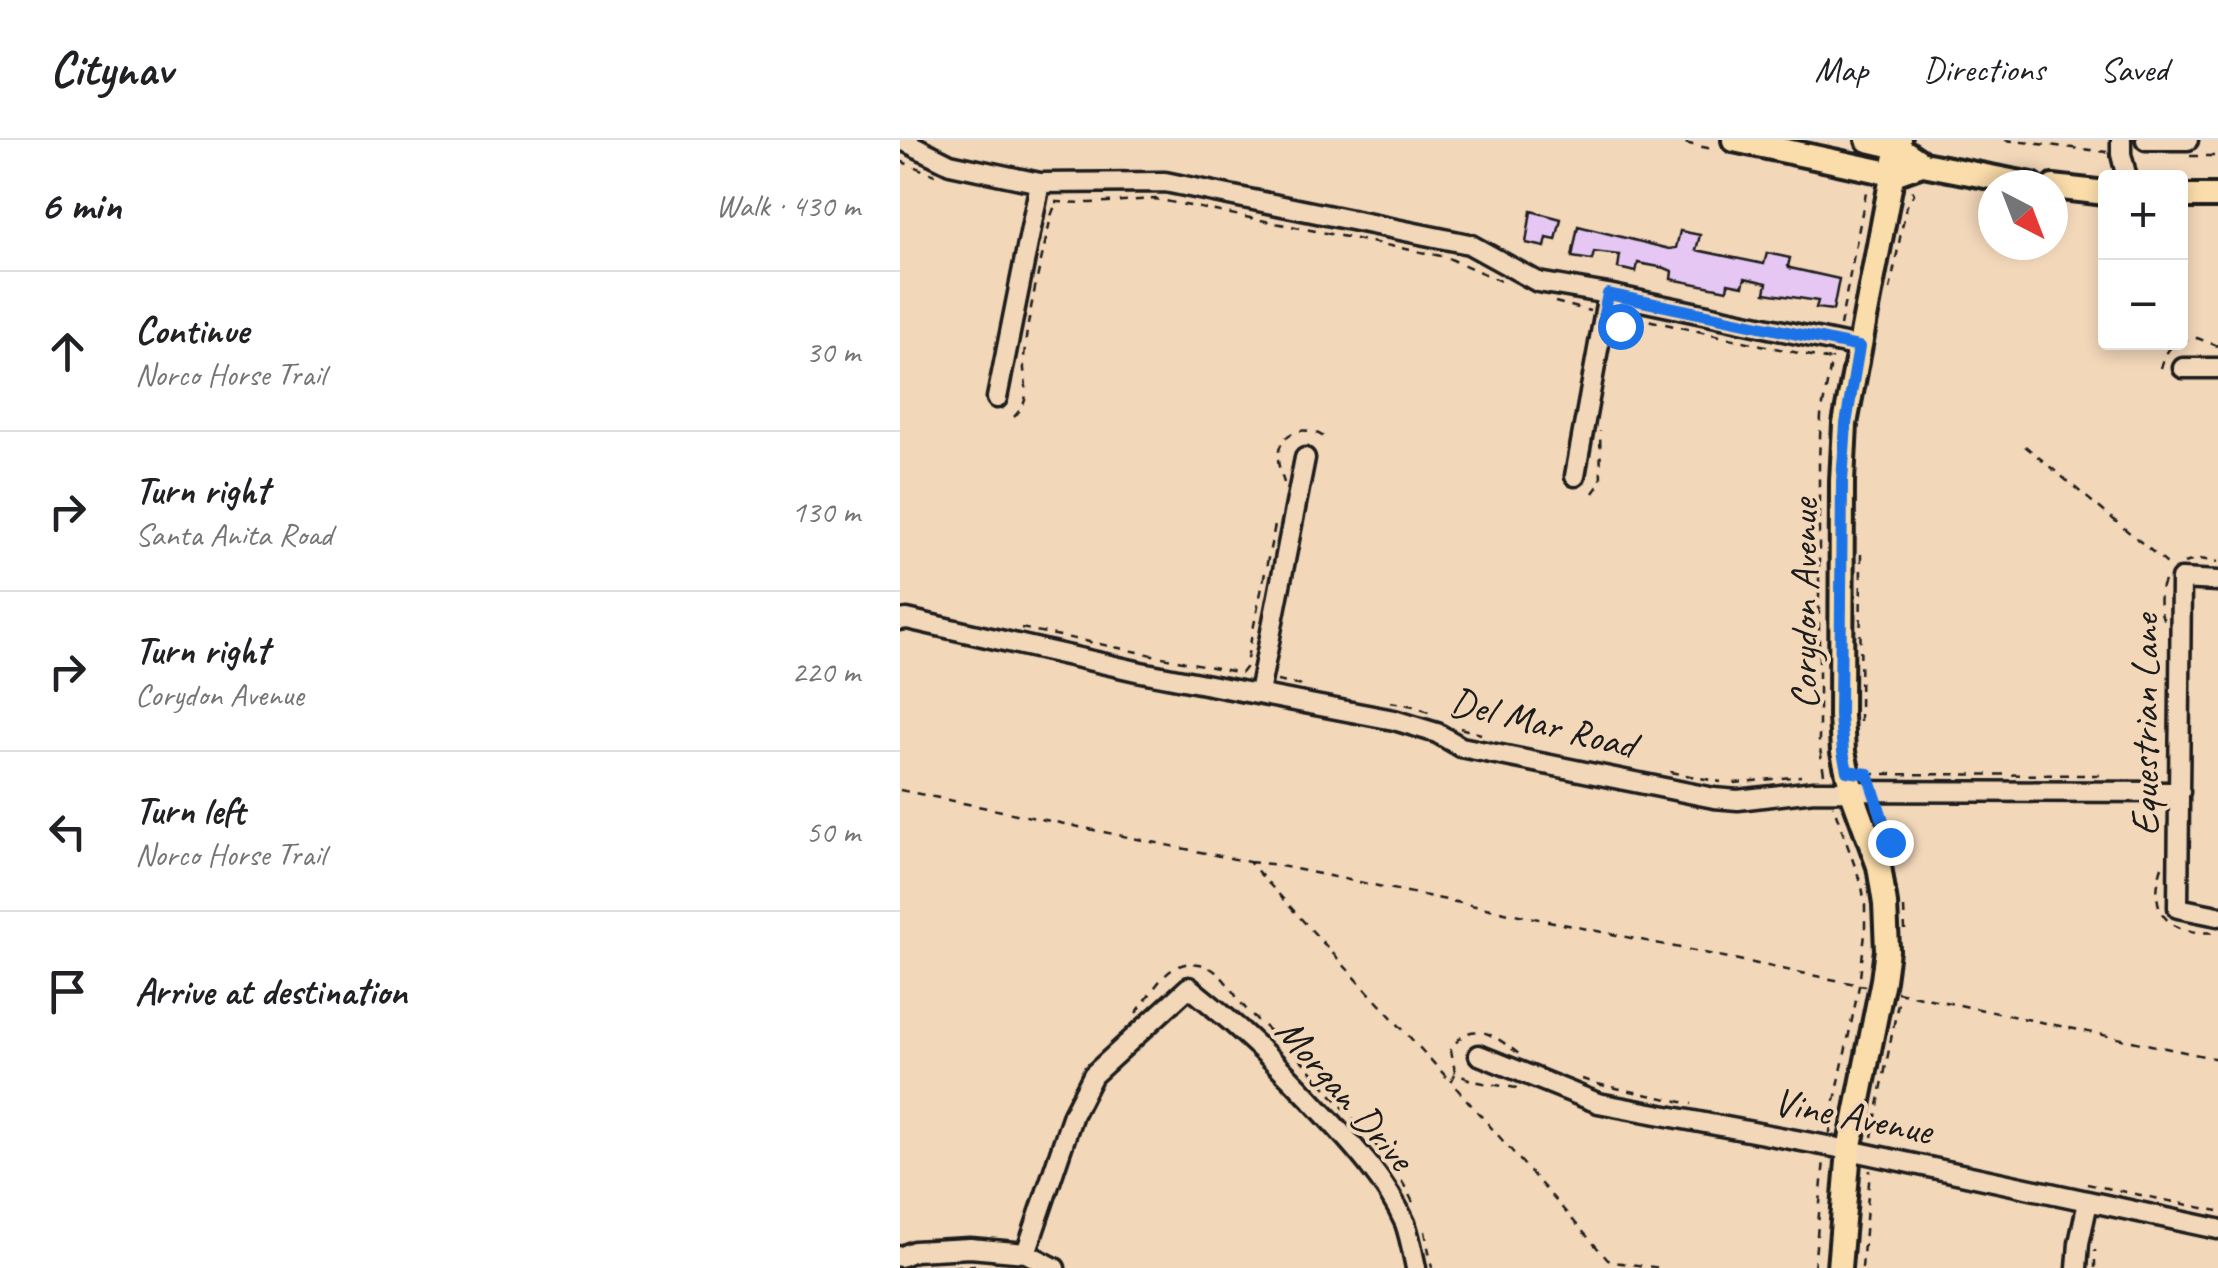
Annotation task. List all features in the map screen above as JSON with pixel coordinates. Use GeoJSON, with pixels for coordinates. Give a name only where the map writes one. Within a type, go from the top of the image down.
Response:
{"type":"FeatureCollection","features":[{"type":"Feature","properties":{"kind":"main road"},"geometry":{"type":"LineString","coordinates":[[1734,140],[1894,174],[1922,164]]}},
{"type":"Feature","properties":{"kind":"main road"},"geometry":{"type":"LineString","coordinates":[[1868,140],[1899,144],[1922,164],[1978,175]]}},
{"type":"Feature","properties":{"kind":"main road","name":"Corydon Avenue"},"geometry":{"type":"LineString","coordinates":[[1840,1268],[1887,950],[1878,866],[1849,782],[1843,752],[1842,481],[1846,424],[1859,347],[1899,144]]}},
{"type":"Feature","properties":{"kind":"main road"},"geometry":{"type":"LineString","coordinates":[[2068,189],[2098,192]]}},
{"type":"Feature","properties":{"kind":"main road"},"geometry":{"type":"LineString","coordinates":[[2188,196],[2218,196]]}},
{"type":"Feature","properties":{"kind":"street"},"geometry":{"type":"LineString","coordinates":[[902,140],[950,164],[1040,183],[1165,182],[1468,244],[1538,282],[1859,347]]}},
{"type":"Feature","properties":{"kind":"street"},"geometry":{"type":"LineString","coordinates":[[2121,140],[2125,170]]}},
{"type":"Feature","properties":{"kind":"street"},"geometry":{"type":"LineString","coordinates":[[2146,140],[2188,140]]}},
{"type":"Feature","properties":{"kind":"street"},"geometry":{"type":"LineString","coordinates":[[997,398],[1040,183]]}},
{"type":"Feature","properties":{"kind":"street"},"geometry":{"type":"LineString","coordinates":[[1575,476],[1608,294]]}},
{"type":"Feature","properties":{"kind":"street"},"geometry":{"type":"LineString","coordinates":[[2183,368],[2218,368]]}},
{"type":"Feature","properties":{"kind":"street"},"geometry":{"type":"LineString","coordinates":[[1260,685],[1306,458]]}},
{"type":"Feature","properties":{"kind":"street","name":"Equestrian Lane"},"geometry":{"type":"LineString","coordinates":[[2218,581],[2181,580],[2178,908],[2218,916]]}},
{"type":"Feature","properties":{"kind":"street","name":"Del Mar Road"},"geometry":{"type":"LineString","coordinates":[[900,620],[1141,672],[1260,685],[1437,733],[1460,747],[1714,798],[1738,800],[1814,791],[1849,782],[2180,792]]}},
{"type":"Feature","properties":{"kind":"street","name":"Morgan Drive"},"geometry":{"type":"LineString","coordinates":[[1026,1254],[1074,1114],[1093,1075],[1189,987],[1272,1057],[1358,1151],[1406,1225],[1416,1268]]}},
{"type":"Feature","properties":{"kind":"street","name":"Vine Avenue"},"geometry":{"type":"LineString","coordinates":[[1479,1055],[1598,1102],[1859,1152],[2218,1229]]}},
{"type":"Feature","properties":{"kind":"street"},"geometry":{"type":"LineString","coordinates":[[2078,1268],[2088,1202]]}},
{"type":"Feature","properties":{"kind":"street"},"geometry":{"type":"LineString","coordinates":[[900,1256],[914,1251],[970,1248],[1026,1254],[1054,1268]]}},
{"type":"Feature","properties":{"kind":"path"},"geometry":{"type":"LineString","coordinates":[[900,161],[944,177]]}},
{"type":"Feature","properties":{"kind":"path"},"geometry":{"type":"LineString","coordinates":[[1889,292],[1912,190]]}},
{"type":"Feature","properties":{"kind":"path"},"geometry":{"type":"LineString","coordinates":[[1014,417],[1024,407],[1027,396],[1023,360],[1050,216],[1056,202],[1090,204],[1155,199],[1446,257],[1512,286]]}},
{"type":"Feature","properties":{"kind":"path"},"geometry":{"type":"LineString","coordinates":[[1552,301],[1832,361]]}},
{"type":"Feature","properties":{"kind":"path"},"geometry":{"type":"LineString","coordinates":[[1614,349],[1624,318]]}},
{"type":"Feature","properties":{"kind":"path"},"geometry":{"type":"LineString","coordinates":[[2188,340],[2197,338],[2218,346]]}},
{"type":"Feature","properties":{"kind":"path"},"geometry":{"type":"LineString","coordinates":[[2160,368],[2170,350]]}},
{"type":"Feature","properties":{"kind":"path"},"geometry":{"type":"LineString","coordinates":[[1593,492],[1602,482],[1600,428]]}},
{"type":"Feature","properties":{"kind":"path"},"geometry":{"type":"LineString","coordinates":[[1282,492],[1284,482],[1278,458],[1283,438],[1306,429],[1326,438]]}},
{"type":"Feature","properties":{"kind":"path"},"geometry":{"type":"LineString","coordinates":[[2025,446],[2174,569],[2200,559],[2218,562]]}},
{"type":"Feature","properties":{"kind":"path"},"geometry":{"type":"LineString","coordinates":[[1242,672],[1276,522]]}},
{"type":"Feature","properties":{"kind":"path"},"geometry":{"type":"LineString","coordinates":[[1860,738],[1861,551]]}},
{"type":"Feature","properties":{"kind":"path"},"geometry":{"type":"LineString","coordinates":[[2164,581],[2159,593],[2160,613],[2166,627]]}},
{"type":"Feature","properties":{"kind":"path"},"geometry":{"type":"LineString","coordinates":[[1007,625],[1242,672],[1260,685],[1315,688]]}},
{"type":"Feature","properties":{"kind":"path"},"geometry":{"type":"LineString","coordinates":[[1384,702],[1414,706],[1441,718]]}},
{"type":"Feature","properties":{"kind":"path"},"geometry":{"type":"LineString","coordinates":[[1450,723],[1480,734]]}},
{"type":"Feature","properties":{"kind":"path"},"geometry":{"type":"LineString","coordinates":[[1662,771],[1728,784],[1809,775]]}},
{"type":"Feature","properties":{"kind":"path"},"geometry":{"type":"LineString","coordinates":[[1890,842],[1849,782],[1883,774],[2104,775]]}},
{"type":"Feature","properties":{"kind":"path"},"geometry":{"type":"LineString","coordinates":[[900,790],[1882,989]]}},
{"type":"Feature","properties":{"kind":"path"},"geometry":{"type":"LineString","coordinates":[[1249,862],[1608,1260],[1662,1268]]}},
{"type":"Feature","properties":{"kind":"path"},"geometry":{"type":"LineString","coordinates":[[1902,894],[1905,932]]}},
{"type":"Feature","properties":{"kind":"path"},"geometry":{"type":"LineString","coordinates":[[1134,1016],[1168,972],[1182,964],[1198,963],[1212,968],[1244,1008],[1296,1055],[1391,1162],[1417,1212]]}},
{"type":"Feature","properties":{"kind":"path"},"geometry":{"type":"LineString","coordinates":[[1862,1268],[1870,1170],[1859,1152],[1900,993],[2218,1059]]}},
{"type":"Feature","properties":{"kind":"path"},"geometry":{"type":"LineString","coordinates":[[1451,1082],[1455,1072]]}},
{"type":"Feature","properties":{"kind":"path"},"geometry":{"type":"LineString","coordinates":[[1421,1221],[1432,1268]]}},
{"type":"Feature","properties":{"kind":"path"},"geometry":{"type":"LineString","coordinates":[[2095,1246],[2095,1268]]}},
{"type":"Feature","properties":{"kind":"path"},"geometry":{"type":"LineString","coordinates":[[936,1268],[984,1265]]}},
{"type":"Feature","properties":{"kind":"building"},"geometry":{"type":"Polygon","coordinates":[[[1531,211],[1561,219],[1556,240],[1547,238],[1545,247],[1526,243],[1531,211]]]}},
{"type":"Feature","properties":{"kind":"building"},"geometry":{"type":"Polygon","coordinates":[[[1578,226],[1669,249],[1676,248],[1680,231],[1700,235],[1696,250],[1764,264],[1767,253],[1790,258],[1790,268],[1839,279],[1833,310],[1816,308],[1818,301],[1765,293],[1767,283],[1745,278],[1743,286],[1728,283],[1727,290],[1671,279],[1672,271],[1665,268],[1638,263],[1636,272],[1618,268],[1620,255],[1594,252],[1592,260],[1572,257],[1578,226]]]}},
{"type":"Feature","properties":{"kind":"route"},"geometry":{"type":"LineString","coordinates":[[1620,326],[1624,318],[1604,314],[1608,294],[1859,347],[1846,424],[1842,481],[1840,716],[1847,771],[1868,774],[1890,842]]}}]}
